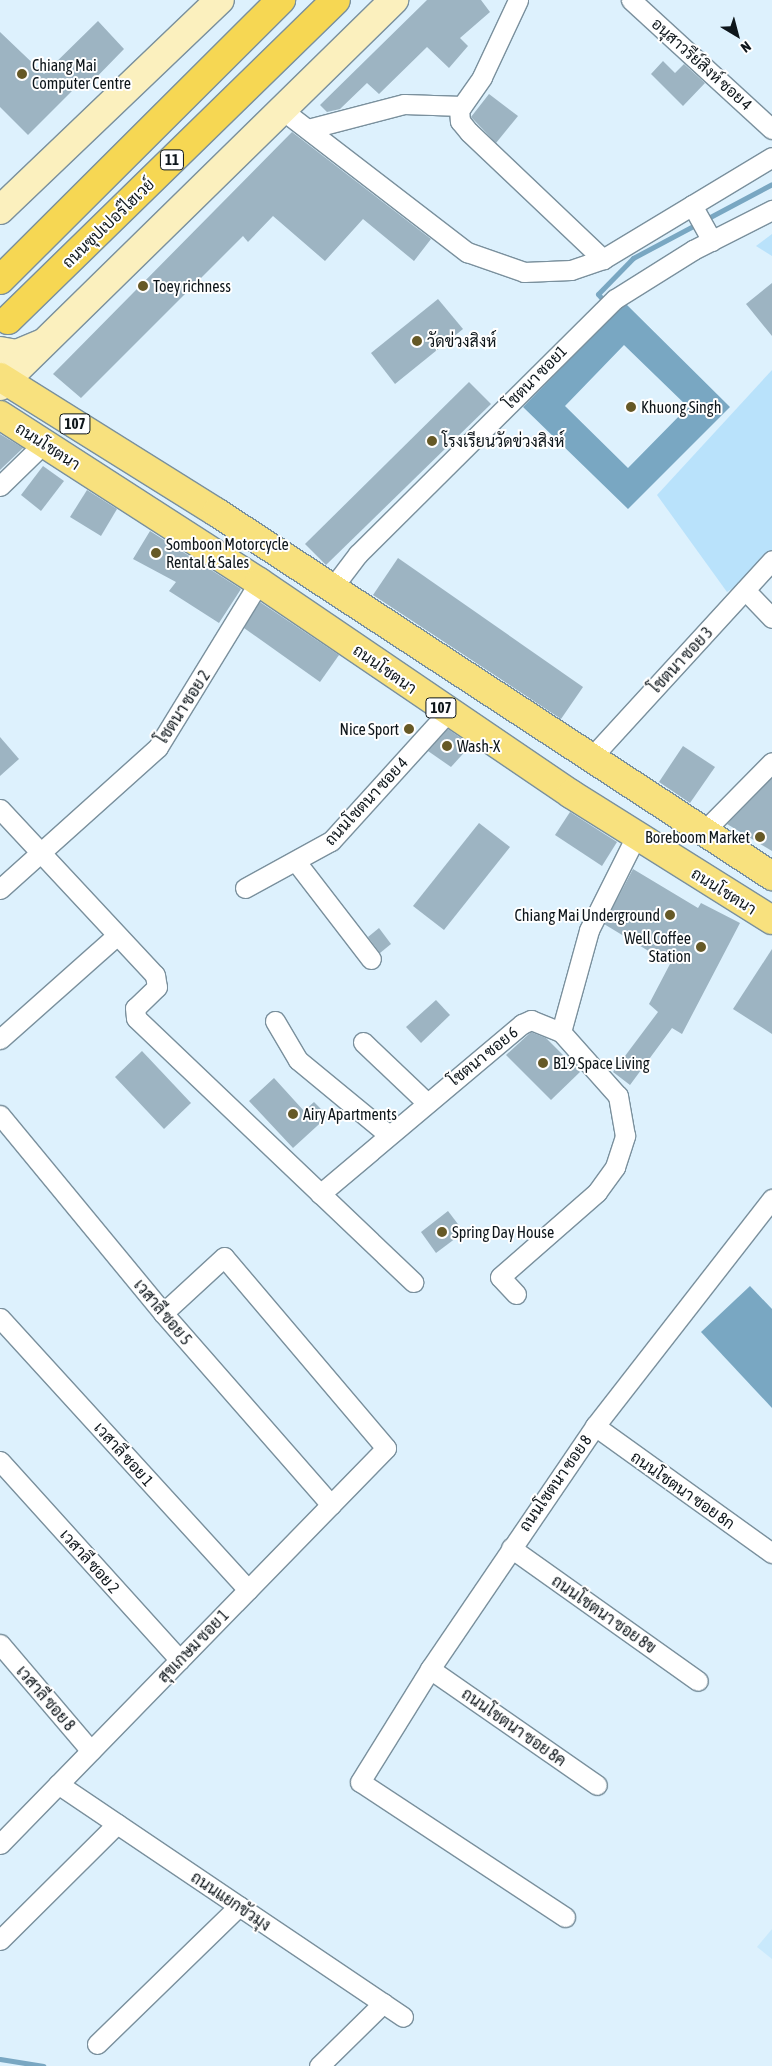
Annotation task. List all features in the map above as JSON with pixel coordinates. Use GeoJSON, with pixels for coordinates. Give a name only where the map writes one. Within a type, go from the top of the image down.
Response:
{"type":"FeatureCollection","features":[{"type":"Feature","properties":{"kind":"highway","name":"11"},"geometry":{"type":"LineString","coordinates":[[0,280],[281,0]]}},
{"type":"Feature","properties":{"kind":"highway","name":"ถนนซุปเปอร์ไฮเวย์"},"geometry":{"type":"LineString","coordinates":[[8,320],[336,0]]}},
{"type":"Feature","properties":{"kind":"main road"},"geometry":{"type":"LineString","coordinates":[[0,210],[220,0]]}},
{"type":"Feature","properties":{"kind":"main road"},"geometry":{"type":"LineString","coordinates":[[2,381],[45,342],[394,0]]}},
{"type":"Feature","properties":{"kind":"main road"},"geometry":{"type":"LineString","coordinates":[[0,351],[17,354],[45,342]]}},
{"type":"Feature","properties":{"kind":"main road","name":"ถนนโชตนา"},"geometry":{"type":"LineString","coordinates":[[2,381],[333,587],[589,760],[772,876]]}},
{"type":"Feature","properties":{"kind":"main road","name":"ถนนโชตนา"},"geometry":{"type":"LineString","coordinates":[[0,415],[259,582],[448,712],[636,836],[772,920]]}},
{"type":"Feature","properties":{"kind":"street"},"geometry":{"type":"LineString","coordinates":[[518,0],[475,89],[459,108],[460,121],[469,132],[602,259]]}},
{"type":"Feature","properties":{"kind":"street","name":"อนุสาวรีย์สิงห์ ซอย 4"},"geometry":{"type":"LineString","coordinates":[[631,0],[772,128]]}},
{"type":"Feature","properties":{"kind":"street"},"geometry":{"type":"LineString","coordinates":[[308,129],[404,104],[459,108]]}},
{"type":"Feature","properties":{"kind":"street"},"geometry":{"type":"LineString","coordinates":[[281,109],[454,243],[488,262],[539,272],[571,270],[602,259],[772,157]]}},
{"type":"Feature","properties":{"kind":"street"},"geometry":{"type":"LineString","coordinates":[[692,205],[712,241]]}},
{"type":"Feature","properties":{"kind":"street","name":"โชตนา ซอย1"},"geometry":{"type":"LineString","coordinates":[[333,587],[358,554],[615,299],[712,241],[772,210]]}},
{"type":"Feature","properties":{"kind":"street"},"geometry":{"type":"LineString","coordinates":[[0,486],[44,443]]}},
{"type":"Feature","properties":{"kind":"street","name":"โชตนา ซอย 3"},"geometry":{"type":"LineString","coordinates":[[589,760],[772,560]]}},
{"type":"Feature","properties":{"kind":"street","name":"โชตนา ซอย 2"},"geometry":{"type":"LineString","coordinates":[[0,890],[158,748],[259,582]]}},
{"type":"Feature","properties":{"kind":"street"},"geometry":{"type":"LineString","coordinates":[[745,590],[772,618]]}},
{"type":"Feature","properties":{"kind":"street","name":"ถนนโชตนา ซอย 4"},"geometry":{"type":"LineString","coordinates":[[245,888],[297,863],[331,841],[448,712]]}},
{"type":"Feature","properties":{"kind":"street"},"geometry":{"type":"LineString","coordinates":[[703,832],[772,762]]}},
{"type":"Feature","properties":{"kind":"street"},"geometry":{"type":"LineString","coordinates":[[0,809],[155,976],[157,987],[135,1008],[136,1018],[413,1282]]}},
{"type":"Feature","properties":{"kind":"street"},"geometry":{"type":"LineString","coordinates":[[516,1294],[500,1276],[597,1192],[615,1167],[625,1136],[618,1096],[561,1032],[589,930],[636,836]]}},
{"type":"Feature","properties":{"kind":"street"},"geometry":{"type":"LineString","coordinates":[[297,863],[371,959]]}},
{"type":"Feature","properties":{"kind":"street"},"geometry":{"type":"LineString","coordinates":[[0,1039],[116,936]]}},
{"type":"Feature","properties":{"kind":"street","name":"โชตนา ซอย 6"},"geometry":{"type":"LineString","coordinates":[[320,1194],[522,1024],[531,1020],[561,1032]]}},
{"type":"Feature","properties":{"kind":"street"},"geometry":{"type":"LineString","coordinates":[[275,1021],[298,1060],[389,1135]]}},
{"type":"Feature","properties":{"kind":"street"},"geometry":{"type":"LineString","coordinates":[[363,1042],[427,1103]]}},
{"type":"Feature","properties":{"kind":"street","name":"เวสาลี ซอย 5"},"geometry":{"type":"LineString","coordinates":[[0,1115],[163,1313],[331,1505]]}},
{"type":"Feature","properties":{"kind":"street","name":"ถนนโชตนา ซอย 8"},"geometry":{"type":"LineString","coordinates":[[565,1917],[360,1782],[430,1669],[595,1426],[772,1199]]}},
{"type":"Feature","properties":{"kind":"street","name":"สุขเกษม ซอย 1"},"geometry":{"type":"LineString","coordinates":[[0,1844],[386,1448],[224,1257],[163,1313]]}},
{"type":"Feature","properties":{"kind":"street","name":"เวสาลี ซอย 1"},"geometry":{"type":"LineString","coordinates":[[0,1318],[248,1590]]}},
{"type":"Feature","properties":{"kind":"street","name":"ถนนโชตนา ซอย 8ก"},"geometry":{"type":"LineString","coordinates":[[595,1426],[772,1553]]}},
{"type":"Feature","properties":{"kind":"street","name":"เวสาลี ซอย 2"},"geometry":{"type":"LineString","coordinates":[[3,1471],[180,1660]]}},
{"type":"Feature","properties":{"kind":"street","name":"ถนนโชตนา ซอย 8ข"},"geometry":{"type":"LineString","coordinates":[[511,1548],[698,1681]]}},
{"type":"Feature","properties":{"kind":"street","name":"เวสาลี ซอย 8"},"geometry":{"type":"LineString","coordinates":[[0,1644],[91,1751]]}},
{"type":"Feature","properties":{"kind":"street","name":"ถนนโชตนา ซอย 8ค"},"geometry":{"type":"LineString","coordinates":[[430,1669],[598,1785]]}},
{"type":"Feature","properties":{"kind":"street","name":"ถนนแยกขัวมุง"},"geometry":{"type":"LineString","coordinates":[[58,1784],[403,2017]]}},
{"type":"Feature","properties":{"kind":"street"},"geometry":{"type":"LineString","coordinates":[[0,1940],[117,1824]]}},
{"type":"Feature","properties":{"kind":"street"},"geometry":{"type":"LineString","coordinates":[[97,2044],[239,1906]]}},
{"type":"Feature","properties":{"kind":"street"},"geometry":{"type":"LineString","coordinates":[[319,2066],[383,2003]]}},
{"type":"Feature","properties":{"kind":"shaded area"},"geometry":{"type":"Polygon","coordinates":[[[772,234],[772,256],[756,246],[772,234]]]}},
{"type":"Feature","properties":{"kind":"shaded area"},"geometry":{"type":"Polygon","coordinates":[[[625,303],[730,407],[628,509],[523,407],[625,303]],[[624,345],[565,406],[628,468],[688,407],[624,345]]]}},
{"type":"Feature","properties":{"kind":"shaded area"},"geometry":{"type":"Polygon","coordinates":[[[772,370],[772,563],[727,592],[657,495],[772,370]]]}},
{"type":"Feature","properties":{"kind":"shaded area"},"geometry":{"type":"Polygon","coordinates":[[[750,1286],[772,1309],[772,1408],[701,1332],[750,1286]]]}},
{"type":"Feature","properties":{"kind":"shaded area"},"geometry":{"type":"Polygon","coordinates":[[[772,1929],[772,1959],[757,1947],[772,1929]]]}},
{"type":"Feature","properties":{"kind":"building"},"geometry":{"type":"Polygon","coordinates":[[[427,0],[481,0],[490,12],[460,38],[468,46],[449,68],[427,47],[379,94],[367,83],[340,109],[327,112],[320,105],[427,0]]]}},
{"type":"Feature","properties":{"kind":"building"},"geometry":{"type":"Polygon","coordinates":[[[98,21],[124,49],[85,89],[79,84],[28,135],[0,107],[0,32],[44,74],[98,21]]]}},
{"type":"Feature","properties":{"kind":"building"},"geometry":{"type":"Polygon","coordinates":[[[663,61],[675,73],[684,64],[705,83],[683,106],[651,74],[663,61]]]}},
{"type":"Feature","properties":{"kind":"building"},"geometry":{"type":"Polygon","coordinates":[[[489,94],[518,116],[496,143],[471,117],[489,94]]]}},
{"type":"Feature","properties":{"kind":"building"},"geometry":{"type":"Polygon","coordinates":[[[292,132],[431,239],[414,261],[363,219],[325,261],[273,216],[248,242],[243,236],[81,398],[53,374],[292,132]]]}},
{"type":"Feature","properties":{"kind":"building"},"geometry":{"type":"Polygon","coordinates":[[[772,283],[772,336],[746,304],[772,283]]]}},
{"type":"Feature","properties":{"kind":"building","name":"วัดข่วงสิงห์"},"geometry":{"type":"Polygon","coordinates":[[[438,299],[463,329],[395,384],[371,353],[438,299]]]}},
{"type":"Feature","properties":{"kind":"building"},"geometry":{"type":"Polygon","coordinates":[[[469,382],[491,404],[326,565],[305,544],[469,382]]]}},
{"type":"Feature","properties":{"kind":"building"},"geometry":{"type":"Polygon","coordinates":[[[0,434],[23,448],[0,470],[0,434]]]}},
{"type":"Feature","properties":{"kind":"building"},"geometry":{"type":"Polygon","coordinates":[[[43,466],[64,481],[41,511],[21,495],[43,466]]]}},
{"type":"Feature","properties":{"kind":"building"},"geometry":{"type":"Polygon","coordinates":[[[87,490],[117,509],[101,536],[70,517],[87,490]]]}},
{"type":"Feature","properties":{"kind":"building"},"geometry":{"type":"Polygon","coordinates":[[[150,531],[241,589],[219,623],[169,591],[176,582],[133,559],[150,531]]]}},
{"type":"Feature","properties":{"kind":"building"},"geometry":{"type":"Polygon","coordinates":[[[398,558],[583,687],[561,719],[373,595],[398,558]]]}},
{"type":"Feature","properties":{"kind":"building"},"geometry":{"type":"Polygon","coordinates":[[[260,602],[339,655],[320,682],[244,628],[260,602]]]}},
{"type":"Feature","properties":{"kind":"building","name":"Wash-X"},"geometry":{"type":"Polygon","coordinates":[[[448,729],[471,745],[451,767],[428,751],[448,729]]]}},
{"type":"Feature","properties":{"kind":"building"},"geometry":{"type":"Polygon","coordinates":[[[0,737],[19,759],[0,776],[0,737]]]}},
{"type":"Feature","properties":{"kind":"building"},"geometry":{"type":"Polygon","coordinates":[[[683,746],[715,767],[690,803],[659,782],[683,746]]]}},
{"type":"Feature","properties":{"kind":"building","name":"Boreboom Market"},"geometry":{"type":"Polygon","coordinates":[[[772,778],[772,851],[727,824],[772,778]]]}},
{"type":"Feature","properties":{"kind":"building"},"geometry":{"type":"Polygon","coordinates":[[[570,812],[617,842],[602,866],[555,835],[570,812]]]}},
{"type":"Feature","properties":{"kind":"building"},"geometry":{"type":"Polygon","coordinates":[[[479,823],[510,847],[444,930],[413,906],[479,823]]]}},
{"type":"Feature","properties":{"kind":"building"},"geometry":{"type":"Polygon","coordinates":[[[633,869],[698,908],[701,903],[740,923],[682,1034],[672,1028],[630,1085],[613,1072],[658,1012],[649,1004],[670,964],[604,924],[633,869]]]}},
{"type":"Feature","properties":{"kind":"building"},"geometry":{"type":"Polygon","coordinates":[[[379,928],[391,944],[380,953],[368,937],[379,928]]]}},
{"type":"Feature","properties":{"kind":"building"},"geometry":{"type":"Polygon","coordinates":[[[772,949],[772,1034],[733,1009],[772,949]]]}},
{"type":"Feature","properties":{"kind":"building"},"geometry":{"type":"Polygon","coordinates":[[[436,1000],[450,1015],[421,1043],[406,1027],[436,1000]]]}},
{"type":"Feature","properties":{"kind":"building","name":"B19 Space Living"},"geometry":{"type":"Polygon","coordinates":[[[531,1032],[546,1038],[580,1072],[551,1100],[506,1055],[531,1032]]]}},
{"type":"Feature","properties":{"kind":"building"},"geometry":{"type":"Polygon","coordinates":[[[142,1051],[191,1103],[164,1129],[115,1077],[142,1051]]]}},
{"type":"Feature","properties":{"kind":"building","name":"Airy Apartments"},"geometry":{"type":"Polygon","coordinates":[[[274,1078],[304,1111],[314,1102],[328,1116],[293,1148],[249,1101],[274,1078]]]}},
{"type":"Feature","properties":{"kind":"building","name":"Spring Day House"},"geometry":{"type":"Polygon","coordinates":[[[448,1211],[464,1232],[436,1253],[421,1232],[448,1211]]]}},
{"type":"Feature","properties":{"kind":"waterway"},"geometry":{"type":"LineString","coordinates":[[606,303],[598,294],[633,258],[772,184]]}},
{"type":"Feature","properties":{"kind":"waterway"},"geometry":{"type":"LineString","coordinates":[[0,2059],[43,2066]]}},
{"type":"Feature","properties":{"kind":"place","name":"Chiang Mai Computer Centre"},"geometry":{"type":"Point","coordinates":[22,74]}},
{"type":"Feature","properties":{"kind":"place","name":"Toey richness"},"geometry":{"type":"Point","coordinates":[143,286]}},
{"type":"Feature","properties":{"kind":"place","name":"วัดข่วงสิงห์"},"geometry":{"type":"Point","coordinates":[417,341]}},
{"type":"Feature","properties":{"kind":"place","name":"Khuong Singh"},"geometry":{"type":"Point","coordinates":[631,407]}},
{"type":"Feature","properties":{"kind":"place","name":"โรงเรียนวัดข่วงสิงห์"},"geometry":{"type":"Point","coordinates":[432,441]}},
{"type":"Feature","properties":{"kind":"place","name":"Somboon Motorcycle Rental & Sales"},"geometry":{"type":"Point","coordinates":[156,553]}},
{"type":"Feature","properties":{"kind":"place","name":"Nice Sport"},"geometry":{"type":"Point","coordinates":[409,729]}},
{"type":"Feature","properties":{"kind":"place","name":"Wash-X"},"geometry":{"type":"Point","coordinates":[447,746]}},
{"type":"Feature","properties":{"kind":"place","name":"Boreboom Market"},"geometry":{"type":"Point","coordinates":[760,837]}},
{"type":"Feature","properties":{"kind":"place","name":"Chiang Mai Underground"},"geometry":{"type":"Point","coordinates":[670,915]}},
{"type":"Feature","properties":{"kind":"place","name":"Well Coffee Station"},"geometry":{"type":"Point","coordinates":[701,947]}},
{"type":"Feature","properties":{"kind":"place","name":"B19 Space Living"},"geometry":{"type":"Point","coordinates":[543,1063]}},
{"type":"Feature","properties":{"kind":"place","name":"Airy Apartments"},"geometry":{"type":"Point","coordinates":[293,1114]}},
{"type":"Feature","properties":{"kind":"place","name":"Spring Day House"},"geometry":{"type":"Point","coordinates":[442,1232]}}]}
